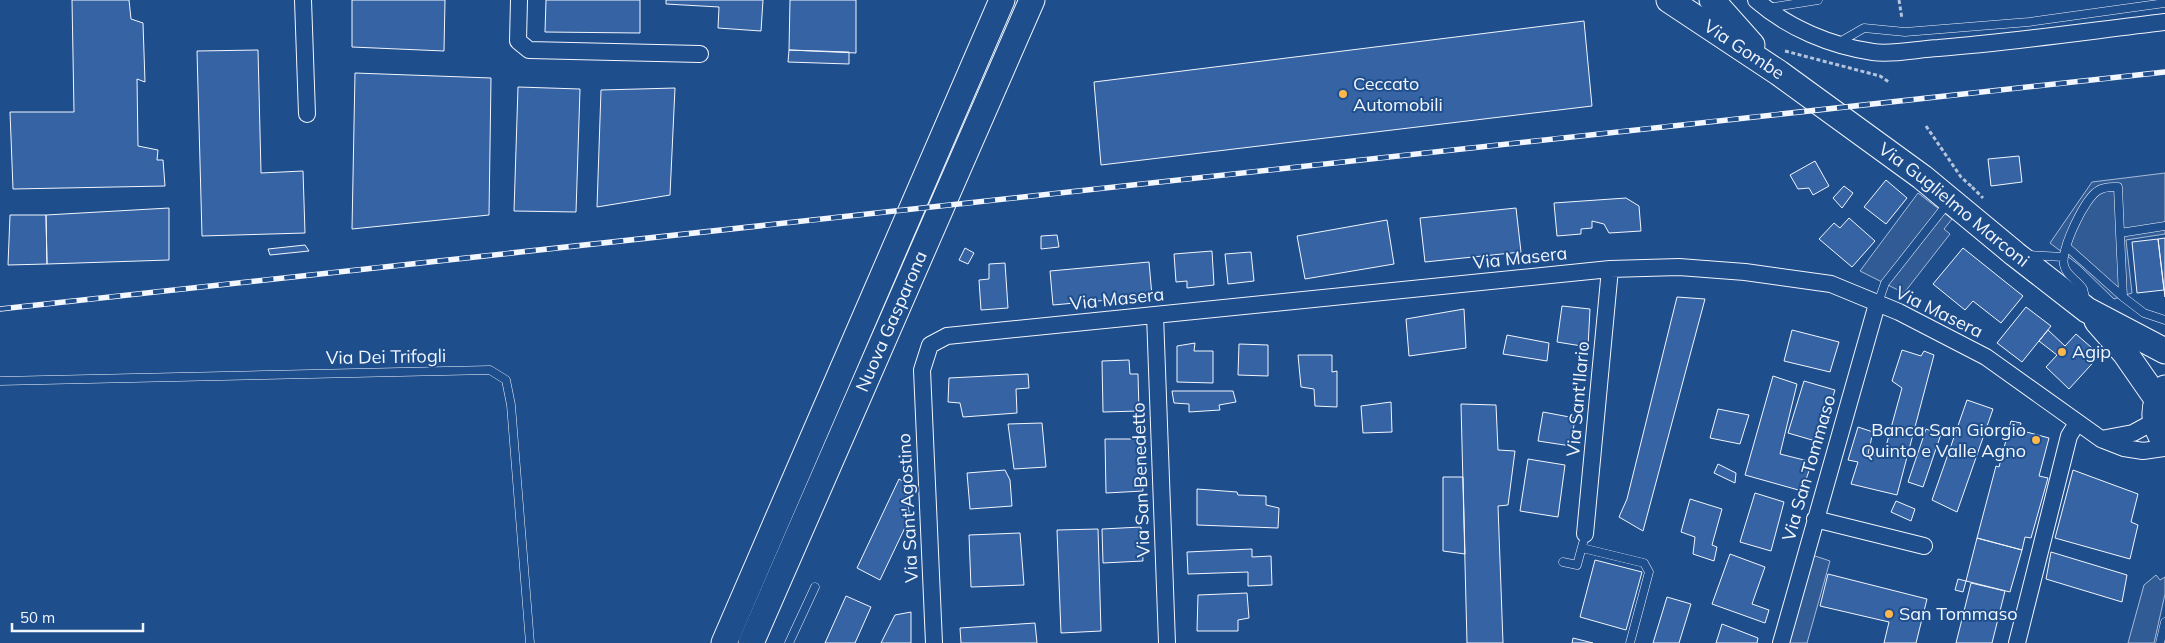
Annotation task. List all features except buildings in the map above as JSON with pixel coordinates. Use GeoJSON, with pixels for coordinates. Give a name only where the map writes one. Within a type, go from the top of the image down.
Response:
{"type":"FeatureCollection","features":[{"type":"Feature","properties":{"kind":"main road","name":"Nuova Gasparona"},"geometry":{"type":"LineString","coordinates":[[724,643],[1002,0]]}},
{"type":"Feature","properties":{"kind":"main road","name":"Nuova Gasparona"},"geometry":{"type":"LineString","coordinates":[[751,643],[1032,0]]}},
{"type":"Feature","properties":{"kind":"main road","name":"Via Gombe"},"geometry":{"type":"LineString","coordinates":[[1669,0],[1780,73],[1818,101]]}},
{"type":"Feature","properties":{"kind":"main road"},"geometry":{"type":"LineString","coordinates":[[1712,0],[1780,73]]}},
{"type":"Feature","properties":{"kind":"main road","name":"Via Guglielmo Marconi"},"geometry":{"type":"LineString","coordinates":[[1818,101],[1960,207],[2015,254],[2087,310],[2125,353],[2160,413]]}},
{"type":"Feature","properties":{"kind":"main road","name":"Via Guglielmo Marconi"},"geometry":{"type":"LineString","coordinates":[[2087,310],[2163,349]]}},
{"type":"Feature","properties":{"kind":"street"},"geometry":{"type":"LineString","coordinates":[[303,0],[307,114]]}},
{"type":"Feature","properties":{"kind":"street"},"geometry":{"type":"LineString","coordinates":[[519,0],[518,40],[529,50],[700,54]]}},
{"type":"Feature","properties":{"kind":"street"},"geometry":{"type":"LineString","coordinates":[[1761,4],[1797,28],[1836,44],[1875,53],[1956,46],[2165,22]]}},
{"type":"Feature","properties":{"kind":"street","name":"Via Masera"},"geometry":{"type":"LineString","coordinates":[[922,370],[930,345],[947,336],[1610,269],[1679,267],[1788,277],[1831,284],[1906,315],[1986,357],[2101,439],[2124,448],[2139,450],[2165,448]]}},
{"type":"Feature","properties":{"kind":"street","name":"Via Sant'Ilario"},"geometry":{"type":"LineString","coordinates":[[1584,541],[1610,269]]}},
{"type":"Feature","properties":{"kind":"street","name":"Via San Tommaso"},"geometry":{"type":"LineString","coordinates":[[1781,643],[1877,304]]}},
{"type":"Feature","properties":{"kind":"street","name":"Via San Benedetto"},"geometry":{"type":"LineString","coordinates":[[1155,315],[1167,643]]}},
{"type":"Feature","properties":{"kind":"street","name":"Via Sant'Agostino"},"geometry":{"type":"LineString","coordinates":[[922,370],[934,643]]}},
{"type":"Feature","properties":{"kind":"street"},"geometry":{"type":"LineString","coordinates":[[2101,439],[2133,433],[2160,413]]}},
{"type":"Feature","properties":{"kind":"street"},"geometry":{"type":"LineString","coordinates":[[2017,643],[2069,436],[2077,423]]}},
{"type":"Feature","properties":{"kind":"street"},"geometry":{"type":"LineString","coordinates":[[1815,520],[1924,546]]}},
{"type":"Feature","properties":{"kind":"lane"},"geometry":{"type":"LineString","coordinates":[[1761,4],[1818,0]]}},
{"type":"Feature","properties":{"kind":"lane"},"geometry":{"type":"LineString","coordinates":[[1836,44],[1864,28],[1904,32],[2029,22],[2165,3]]}},
{"type":"Feature","properties":{"kind":"lane"},"geometry":{"type":"LineString","coordinates":[[2087,310],[2083,289],[2064,267],[2063,256],[2076,222],[2089,199],[2098,190],[2107,187],[2118,187],[2123,297]]}},
{"type":"Feature","properties":{"kind":"lane"},"geometry":{"type":"LineString","coordinates":[[1877,304],[1885,283],[1960,207]]}},
{"type":"Feature","properties":{"kind":"lane"},"geometry":{"type":"LineString","coordinates":[[2120,233],[2165,226]]}},
{"type":"Feature","properties":{"kind":"lane"},"geometry":{"type":"LineString","coordinates":[[2067,247],[2123,297],[2144,313],[2165,320]]}},
{"type":"Feature","properties":{"kind":"lane"},"geometry":{"type":"LineString","coordinates":[[2015,254],[2063,256]]}},
{"type":"Feature","properties":{"kind":"lane","name":"Via Dei Trifogli"},"geometry":{"type":"LineString","coordinates":[[0,381],[490,370],[506,380],[511,405],[530,643]]}},
{"type":"Feature","properties":{"kind":"lane"},"geometry":{"type":"LineString","coordinates":[[1563,562],[1577,565],[1584,541],[1644,563],[1649,572],[1630,643]]}},
{"type":"Feature","properties":{"kind":"lane"},"geometry":{"type":"LineString","coordinates":[[789,643],[815,587]]}},
{"type":"Feature","properties":{"kind":"lane"},"geometry":{"type":"LineString","coordinates":[[2160,643],[2165,622]]}},
{"type":"Feature","properties":{"kind":"path"},"geometry":{"type":"LineString","coordinates":[[1899,0],[1904,32]]}},
{"type":"Feature","properties":{"kind":"path"},"geometry":{"type":"LineString","coordinates":[[1794,52],[1880,76],[1889,82]]}},
{"type":"Feature","properties":{"kind":"path"},"geometry":{"type":"LineString","coordinates":[[1926,126],[1961,177],[1972,187],[1960,207]]}},
{"type":"Feature","properties":{"kind":"shaded area"},"geometry":{"type":"Polygon","coordinates":[[[2165,173],[2165,234],[2126,240],[2132,293],[2114,299],[2079,265],[2050,243],[2092,182],[2165,173]]]}},
{"type":"Feature","properties":{"kind":"shaded area"},"geometry":{"type":"Polygon","coordinates":[[[1918,193],[1952,219],[1944,229],[1950,234],[1904,293],[1860,271],[1918,193]]]}},
{"type":"Feature","properties":{"kind":"shaded area"},"geometry":{"type":"Polygon","coordinates":[[[1806,553],[1830,561],[1807,643],[1781,643],[1806,553]]]}},
{"type":"Feature","properties":{"kind":"shaded area"},"geometry":{"type":"Polygon","coordinates":[[[2156,575],[2160,580],[2165,577],[2165,594],[2154,643],[2128,643],[2144,585],[2156,575]]]}},
{"type":"Feature","properties":{"kind":"railway"},"geometry":{"type":"LineString","coordinates":[[0,309],[2165,72]]}},
{"type":"Feature","properties":{"kind":"place","name":"Ceccato Automobili"},"geometry":{"type":"Point","coordinates":[1343,94]}},
{"type":"Feature","properties":{"kind":"place","name":"Agip"},"geometry":{"type":"Point","coordinates":[2062,352]}},
{"type":"Feature","properties":{"kind":"place","name":"Banca San Giorgio Quinto e Valle Agno"},"geometry":{"type":"Point","coordinates":[2036,440]}},
{"type":"Feature","properties":{"kind":"place","name":"San Tommaso"},"geometry":{"type":"Point","coordinates":[1889,614]}}]}
